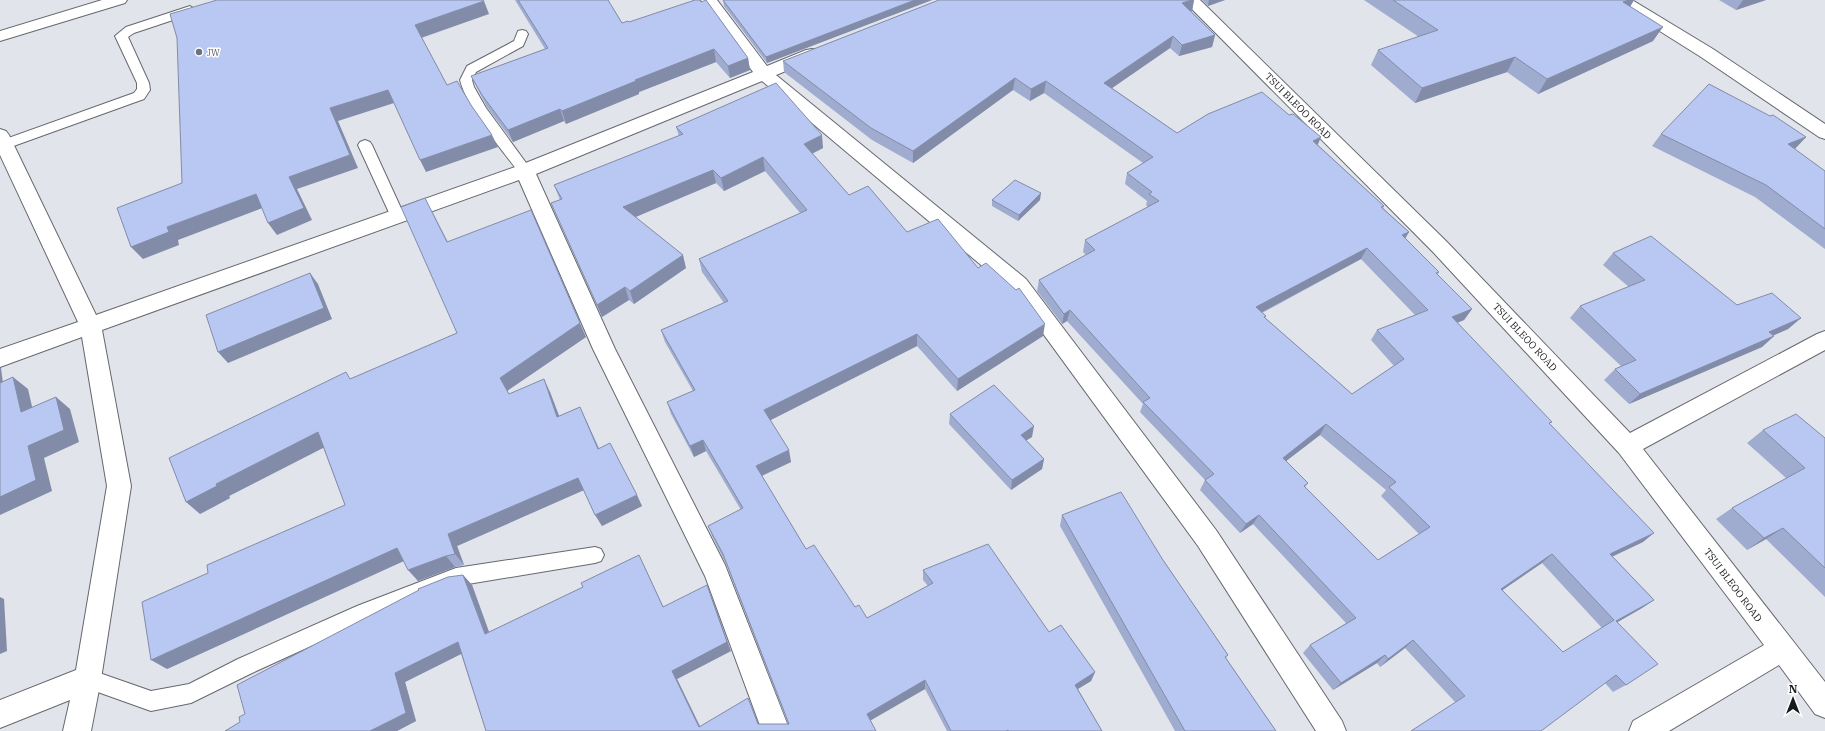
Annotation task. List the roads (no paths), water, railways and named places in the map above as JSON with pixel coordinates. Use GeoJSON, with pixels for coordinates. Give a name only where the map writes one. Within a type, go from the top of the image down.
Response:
{"type":"FeatureCollection","features":[{"type":"Feature","properties":{"kind":"street"},"geometry":{"type":"LineString","coordinates":[[0,36],[119,0]]}},
{"type":"Feature","properties":{"kind":"street"},"geometry":{"type":"LineString","coordinates":[[709,0],[763,73],[1019,285],[1207,538],[1332,731]]}},
{"type":"Feature","properties":{"kind":"street","name":"TSUI BLEOO ROAD"},"geometry":{"type":"LineString","coordinates":[[1191,0],[1440,247],[1627,446],[1825,704]]}},
{"type":"Feature","properties":{"kind":"street"},"geometry":{"type":"LineString","coordinates":[[1621,0],[1707,53],[1825,133]]}},
{"type":"Feature","properties":{"kind":"street"},"geometry":{"type":"LineString","coordinates":[[0,358],[398,218],[525,171],[763,73],[828,48]]}},
{"type":"Feature","properties":{"kind":"street"},"geometry":{"type":"LineString","coordinates":[[2,140],[91,326],[119,486],[88,679],[77,731]]}},
{"type":"Feature","properties":{"kind":"street"},"geometry":{"type":"LineString","coordinates":[[525,171],[604,349],[716,573],[776,731]]}},
{"type":"Feature","properties":{"kind":"street"},"geometry":{"type":"LineString","coordinates":[[1627,446],[1825,340]]}},
{"type":"Feature","properties":{"kind":"street"},"geometry":{"type":"LineString","coordinates":[[1643,731],[1782,648]]}},
{"type":"Feature","properties":{"kind":"street"},"geometry":{"type":"LineString","coordinates":[[0,714],[88,679]]}},
{"type":"Feature","properties":{"kind":"lane"},"geometry":{"type":"LineString","coordinates":[[2,140],[139,96],[144,90],[142,83],[121,36],[130,30],[204,6]]}},
{"type":"Feature","properties":{"kind":"lane"},"geometry":{"type":"LineString","coordinates":[[522,34],[519,43],[471,69],[467,76],[466,82],[472,96],[525,171]]}},
{"type":"Feature","properties":{"kind":"lane"},"geometry":{"type":"LineString","coordinates":[[365,145],[398,218]]}},
{"type":"Feature","properties":{"kind":"lane"},"geometry":{"type":"LineString","coordinates":[[88,679],[151,701],[191,693],[244,666],[364,612],[456,577],[595,555]]}},
{"type":"Feature","properties":{"kind":"place","name":"JW"},"geometry":{"type":"Point","coordinates":[199,52]}}]}
